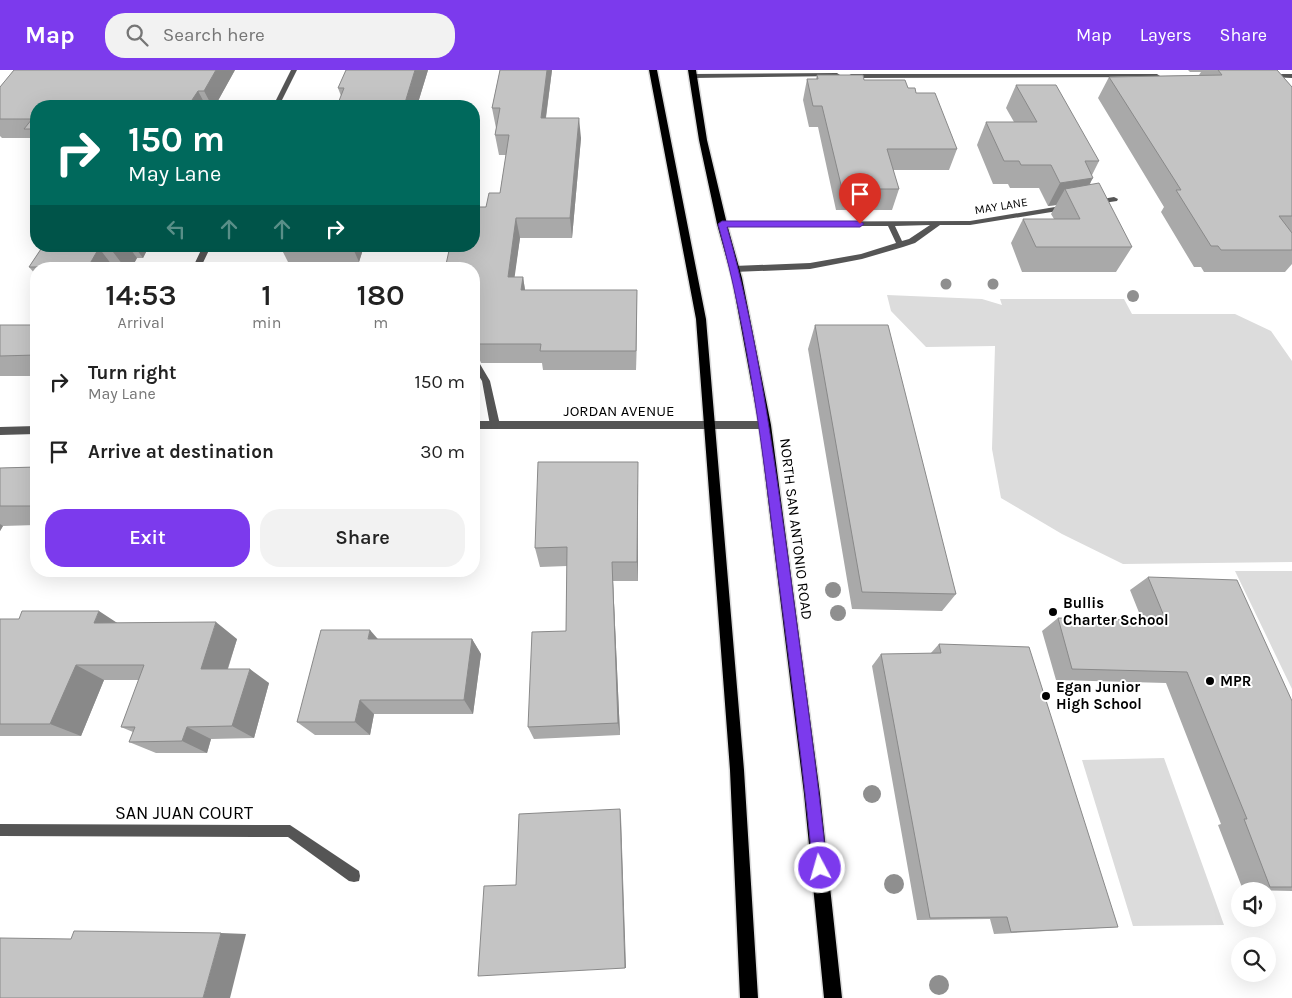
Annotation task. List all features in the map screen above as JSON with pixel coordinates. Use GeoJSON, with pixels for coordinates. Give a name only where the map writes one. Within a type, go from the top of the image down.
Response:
{"type":"FeatureCollection","features":[{"type":"Feature","properties":{"kind":"main road"},"geometry":{"type":"LineString","coordinates":[[653,70],[678,211],[701,319],[737,770],[750,998]]}},
{"type":"Feature","properties":{"kind":"main road","name":"NORTH SAN ANTONIO ROAD"},"geometry":{"type":"LineString","coordinates":[[692,73],[703,140],[734,269],[765,426],[812,794],[834,998]]}},
{"type":"Feature","properties":{"kind":"street"},"geometry":{"type":"LineString","coordinates":[[279,100],[294,70]]}},
{"type":"Feature","properties":{"kind":"street"},"geometry":{"type":"LineString","coordinates":[[692,73],[1050,73],[1167,76]]}},
{"type":"Feature","properties":{"kind":"street"},"geometry":{"type":"LineString","coordinates":[[1263,76],[1292,76]]}},
{"type":"Feature","properties":{"kind":"street"},"geometry":{"type":"LineString","coordinates":[[1085,204],[1114,200]]}},
{"type":"Feature","properties":{"kind":"street","name":"MAY LANE"},"geometry":{"type":"LineString","coordinates":[[722,224],[970,223],[1075,206]]}},
{"type":"Feature","properties":{"kind":"street"},"geometry":{"type":"LineString","coordinates":[[734,269],[810,266],[862,256],[912,241],[939,223]]}},
{"type":"Feature","properties":{"kind":"street"},"geometry":{"type":"LineString","coordinates":[[891,224],[900,245]]}},
{"type":"Feature","properties":{"kind":"street"},"geometry":{"type":"LineString","coordinates":[[480,371],[486,381],[495,425]]}},
{"type":"Feature","properties":{"kind":"street","name":"JORDAN AVENUE"},"geometry":{"type":"LineString","coordinates":[[480,425],[765,426]]}},
{"type":"Feature","properties":{"kind":"street"},"geometry":{"type":"LineString","coordinates":[[0,431],[30,430]]}},
{"type":"Feature","properties":{"kind":"street","name":"SAN JUAN COURT"},"geometry":{"type":"LineString","coordinates":[[0,830],[290,831],[354,876]]}},
{"type":"Feature","properties":{"kind":"shaded area"},"geometry":{"type":"Polygon","coordinates":[[[887,295],[982,299],[1002,305],[1000,299],[1124,299],[1132,314],[1235,314],[1271,331],[1292,361],[1292,562],[1123,564],[1062,534],[1001,498],[992,449],[995,346],[926,347],[891,311],[887,295]]]}},
{"type":"Feature","properties":{"kind":"shaded area"},"geometry":{"type":"Polygon","coordinates":[[[1235,571],[1292,571],[1292,689],[1235,571]]]}},
{"type":"Feature","properties":{"kind":"shaded area"},"geometry":{"type":"Polygon","coordinates":[[[1164,758],[1224,925],[1133,926],[1082,760],[1164,758]]]}},
{"type":"Feature","properties":{"kind":"building"},"geometry":{"type":"Polygon","coordinates":[[[14,70],[216,70],[204,91],[198,91],[192,100],[30,100],[30,119],[0,119],[0,87],[14,70]]]}},
{"type":"Feature","properties":{"kind":"building"},"geometry":{"type":"Polygon","coordinates":[[[346,70],[415,70],[406,100],[339,100],[344,88],[338,88],[346,70]]]}},
{"type":"Feature","properties":{"kind":"building"},"geometry":{"type":"Polygon","coordinates":[[[500,70],[547,70],[541,118],[579,118],[570,218],[516,218],[508,277],[523,277],[521,290],[637,290],[636,351],[540,351],[541,344],[480,344],[480,262],[447,262],[449,252],[480,252],[480,207],[486,207],[489,193],[500,193],[509,135],[495,135],[500,108],[492,108],[500,70]]]}},
{"type":"Feature","properties":{"kind":"building"},"geometry":{"type":"Polygon","coordinates":[[[1218,70],[1277,70],[1292,87],[1292,216],[1279,216],[1292,233],[1292,250],[1221,250],[1218,246],[1211,246],[1176,190],[1181,190],[1109,77],[1222,75],[1218,70]]]}},
{"type":"Feature","properties":{"kind":"building"},"geometry":{"type":"Polygon","coordinates":[[[817,75],[863,75],[864,80],[905,80],[908,88],[915,88],[916,93],[935,93],[957,149],[887,149],[899,189],[842,189],[822,106],[813,106],[807,79],[818,79],[817,75]]]}},
{"type":"Feature","properties":{"kind":"building"},"geometry":{"type":"Polygon","coordinates":[[[1016,85],[1056,85],[1099,161],[1085,161],[1093,178],[1060,183],[1051,165],[1021,165],[1019,161],[1004,161],[986,122],[1037,122],[1016,85]]]}},
{"type":"Feature","properties":{"kind":"building"},"geometry":{"type":"Polygon","coordinates":[[[30,122],[30,129],[24,129],[30,122]]]}},
{"type":"Feature","properties":{"kind":"building"},"geometry":{"type":"Polygon","coordinates":[[[1099,183],[1132,247],[1036,247],[1023,219],[1080,219],[1065,189],[1099,183]]]}},
{"type":"Feature","properties":{"kind":"building"},"geometry":{"type":"Polygon","coordinates":[[[39,252],[97,252],[91,262],[32,262],[39,252]]]}},
{"type":"Feature","properties":{"kind":"building"},"geometry":{"type":"Polygon","coordinates":[[[0,325],[30,325],[30,355],[0,356],[0,325]]]}},
{"type":"Feature","properties":{"kind":"building"},"geometry":{"type":"Polygon","coordinates":[[[815,325],[888,325],[956,594],[862,592],[815,325]]]}},
{"type":"Feature","properties":{"kind":"building"},"geometry":{"type":"Polygon","coordinates":[[[538,462],[638,462],[637,562],[612,562],[618,723],[528,727],[532,632],[566,631],[567,547],[535,548],[538,462]]]}},
{"type":"Feature","properties":{"kind":"building"},"geometry":{"type":"Polygon","coordinates":[[[30,467],[30,506],[0,506],[0,468],[30,467]]]}},
{"type":"Feature","properties":{"kind":"building"},"geometry":{"type":"Polygon","coordinates":[[[1148,577],[1237,580],[1292,701],[1292,887],[1276,887],[1276,882],[1268,882],[1244,819],[1247,819],[1187,672],[1072,669],[1058,618],[1166,621],[1148,577]]]}},
{"type":"Feature","properties":{"kind":"building"},"geometry":{"type":"Polygon","coordinates":[[[22,611],[99,611],[94,623],[216,622],[201,669],[250,669],[232,726],[187,727],[182,741],[129,742],[135,727],[121,727],[144,665],[76,665],[50,724],[0,724],[0,619],[19,619],[22,611]]]}},
{"type":"Feature","properties":{"kind":"building"},"geometry":{"type":"Polygon","coordinates":[[[321,630],[370,630],[368,639],[472,639],[464,700],[360,700],[355,722],[297,722],[321,630]]]}},
{"type":"Feature","properties":{"kind":"building"},"geometry":{"type":"Polygon","coordinates":[[[939,644],[1029,647],[1118,927],[1011,932],[1007,917],[930,918],[881,654],[941,653],[939,644]]]}},
{"type":"Feature","properties":{"kind":"building"},"geometry":{"type":"Polygon","coordinates":[[[620,809],[625,968],[478,976],[484,886],[516,885],[519,814],[620,809]]]}},
{"type":"Feature","properties":{"kind":"building"},"geometry":{"type":"Polygon","coordinates":[[[74,931],[221,933],[203,998],[0,998],[0,938],[71,939],[74,931]]]}},
{"type":"Feature","properties":{"kind":"place","name":"Bullis Charter School"},"geometry":{"type":"Point","coordinates":[1053,612]}},
{"type":"Feature","properties":{"kind":"place","name":"MPR"},"geometry":{"type":"Point","coordinates":[1210,681]}},
{"type":"Feature","properties":{"kind":"place","name":"Egan Junior High School"},"geometry":{"type":"Point","coordinates":[1046,696]}},
{"type":"Feature","properties":{"kind":"route"},"geometry":{"type":"LineString","coordinates":[[820,868],[765,426],[737,278],[722,224],[860,224]]}}]}
